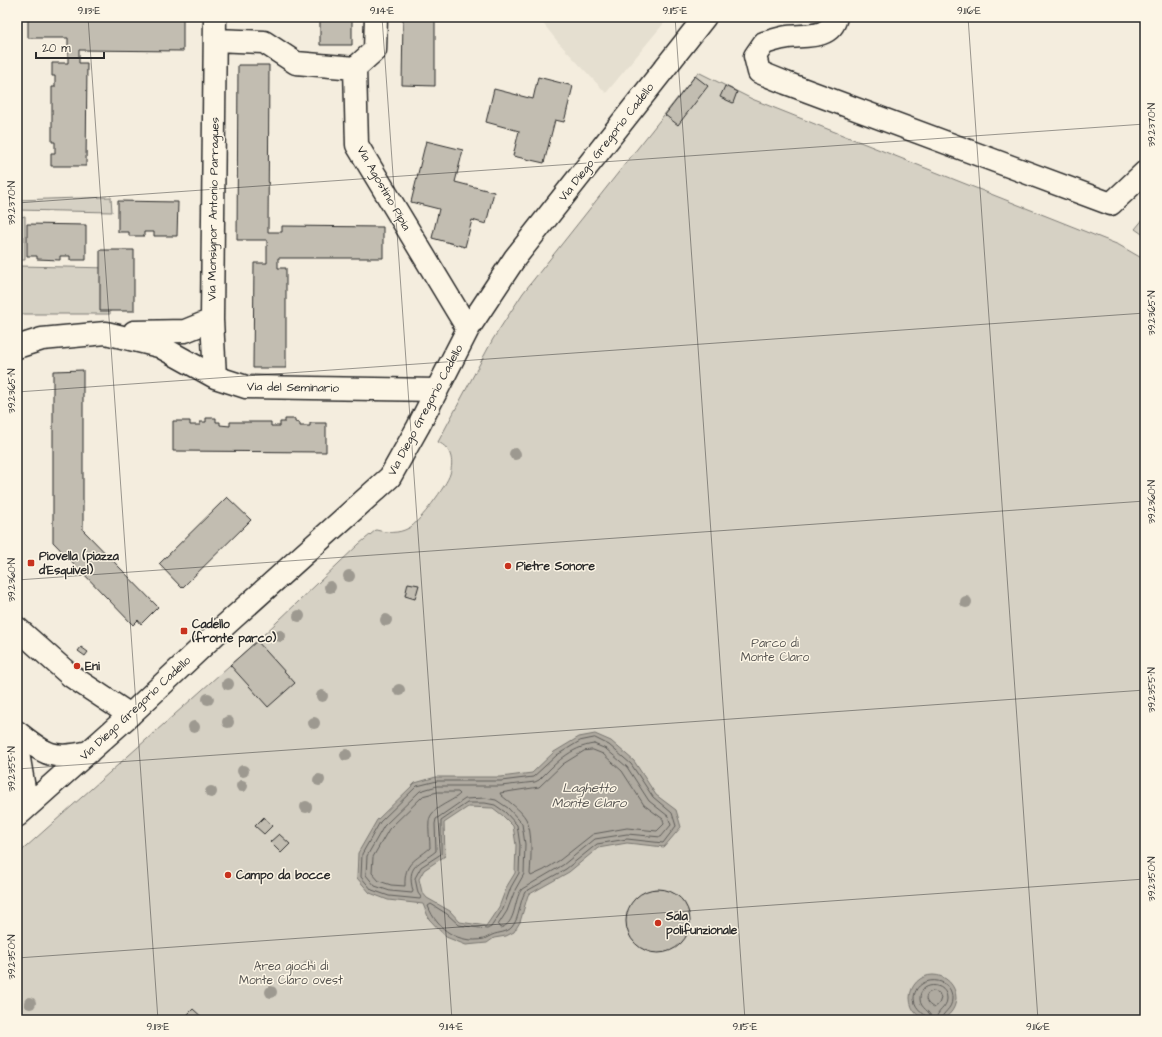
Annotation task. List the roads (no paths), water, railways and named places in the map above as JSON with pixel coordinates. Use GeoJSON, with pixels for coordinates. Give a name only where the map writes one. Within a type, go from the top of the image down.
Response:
{"type":"FeatureCollection","features":[{"type":"Feature","properties":{"kind":"street","name":"Via Monsignor Antonio Parragues"},"geometry":{"type":"LineString","coordinates":[[215,17],[212,320],[215,377]]}},
{"type":"Feature","properties":{"kind":"street"},"geometry":{"type":"LineString","coordinates":[[215,40],[264,42],[296,63],[355,68],[375,50],[376,17]]}},
{"type":"Feature","properties":{"kind":"street","name":"Via Diego Gregorio Cadello"},"geometry":{"type":"LineString","coordinates":[[22,811],[130,715],[221,629],[390,477],[468,329],[515,258],[706,17]]}},
{"type":"Feature","properties":{"kind":"street"},"geometry":{"type":"LineString","coordinates":[[836,17],[834,25],[826,32],[806,36],[788,37],[764,43],[756,56],[759,72],[1111,204],[1145,172]]}},
{"type":"Feature","properties":{"kind":"street","name":"Via Agostino Pipia"},"geometry":{"type":"LineString","coordinates":[[355,68],[358,145],[468,329]]}},
{"type":"Feature","properties":{"kind":"street"},"geometry":{"type":"LineString","coordinates":[[106,333],[185,331],[212,320]]}},
{"type":"Feature","properties":{"kind":"street","name":"Via del Seminario"},"geometry":{"type":"LineString","coordinates":[[17,347],[42,339],[106,333],[159,346],[215,377],[246,388],[437,390]]}},
{"type":"Feature","properties":{"kind":"street"},"geometry":{"type":"LineString","coordinates":[[17,628],[71,676],[130,715]]}},
{"type":"Feature","properties":{"kind":"street"},"geometry":{"type":"LineString","coordinates":[[17,732],[40,750],[58,756],[73,756],[89,752]]}},
{"type":"Feature","properties":{"kind":"street"},"geometry":{"type":"LineString","coordinates":[[17,747],[22,811]]}},
{"type":"Feature","properties":{"kind":"water","name":"Laghetto Monte Claro"},"geometry":{"type":"Polygon","coordinates":[[[595,734],[611,741],[634,761],[656,795],[676,810],[681,827],[664,847],[627,843],[598,848],[569,872],[528,895],[520,922],[514,932],[506,936],[494,938],[487,943],[466,945],[446,937],[429,919],[423,904],[388,900],[370,893],[357,878],[358,853],[377,820],[415,783],[436,777],[501,777],[532,773],[554,752],[579,737],[595,734]],[[468,807],[444,823],[445,856],[424,870],[419,879],[422,892],[427,898],[450,911],[460,922],[486,926],[499,907],[507,886],[515,873],[516,845],[513,826],[493,808],[468,807]]]}},
{"type":"Feature","properties":{"kind":"water"},"geometry":{"type":"Polygon","coordinates":[[[933,975],[946,979],[952,985],[956,998],[952,1011],[946,1017],[933,1021],[920,1017],[914,1011],[910,998],[914,985],[920,979],[933,975]]]}},
{"type":"Feature","properties":{"kind":"place","name":"Piovella (piazza d'Esquivel)"},"geometry":{"type":"Point","coordinates":[31,563]}},
{"type":"Feature","properties":{"kind":"place","name":"Pietre Sonore"},"geometry":{"type":"Point","coordinates":[508,566]}},
{"type":"Feature","properties":{"kind":"place","name":"Cadello (fronte parco)"},"geometry":{"type":"Point","coordinates":[184,631]}},
{"type":"Feature","properties":{"kind":"place","name":"Eni"},"geometry":{"type":"Point","coordinates":[77,666]}},
{"type":"Feature","properties":{"kind":"place","name":"Campo da bocce"},"geometry":{"type":"Point","coordinates":[228,875]}},
{"type":"Feature","properties":{"kind":"place","name":"Sala polifunzionale"},"geometry":{"type":"Point","coordinates":[658,923]}},
{"type":"Feature","properties":{"kind":"park label","name":"Parco di Monte Claro"},"geometry":{"type":"Point","coordinates":[775,650]}},
{"type":"Feature","properties":{"kind":"park label","name":"Area giochi di Monte Claro ovest"},"geometry":{"type":"Point","coordinates":[291,973]}}]}
